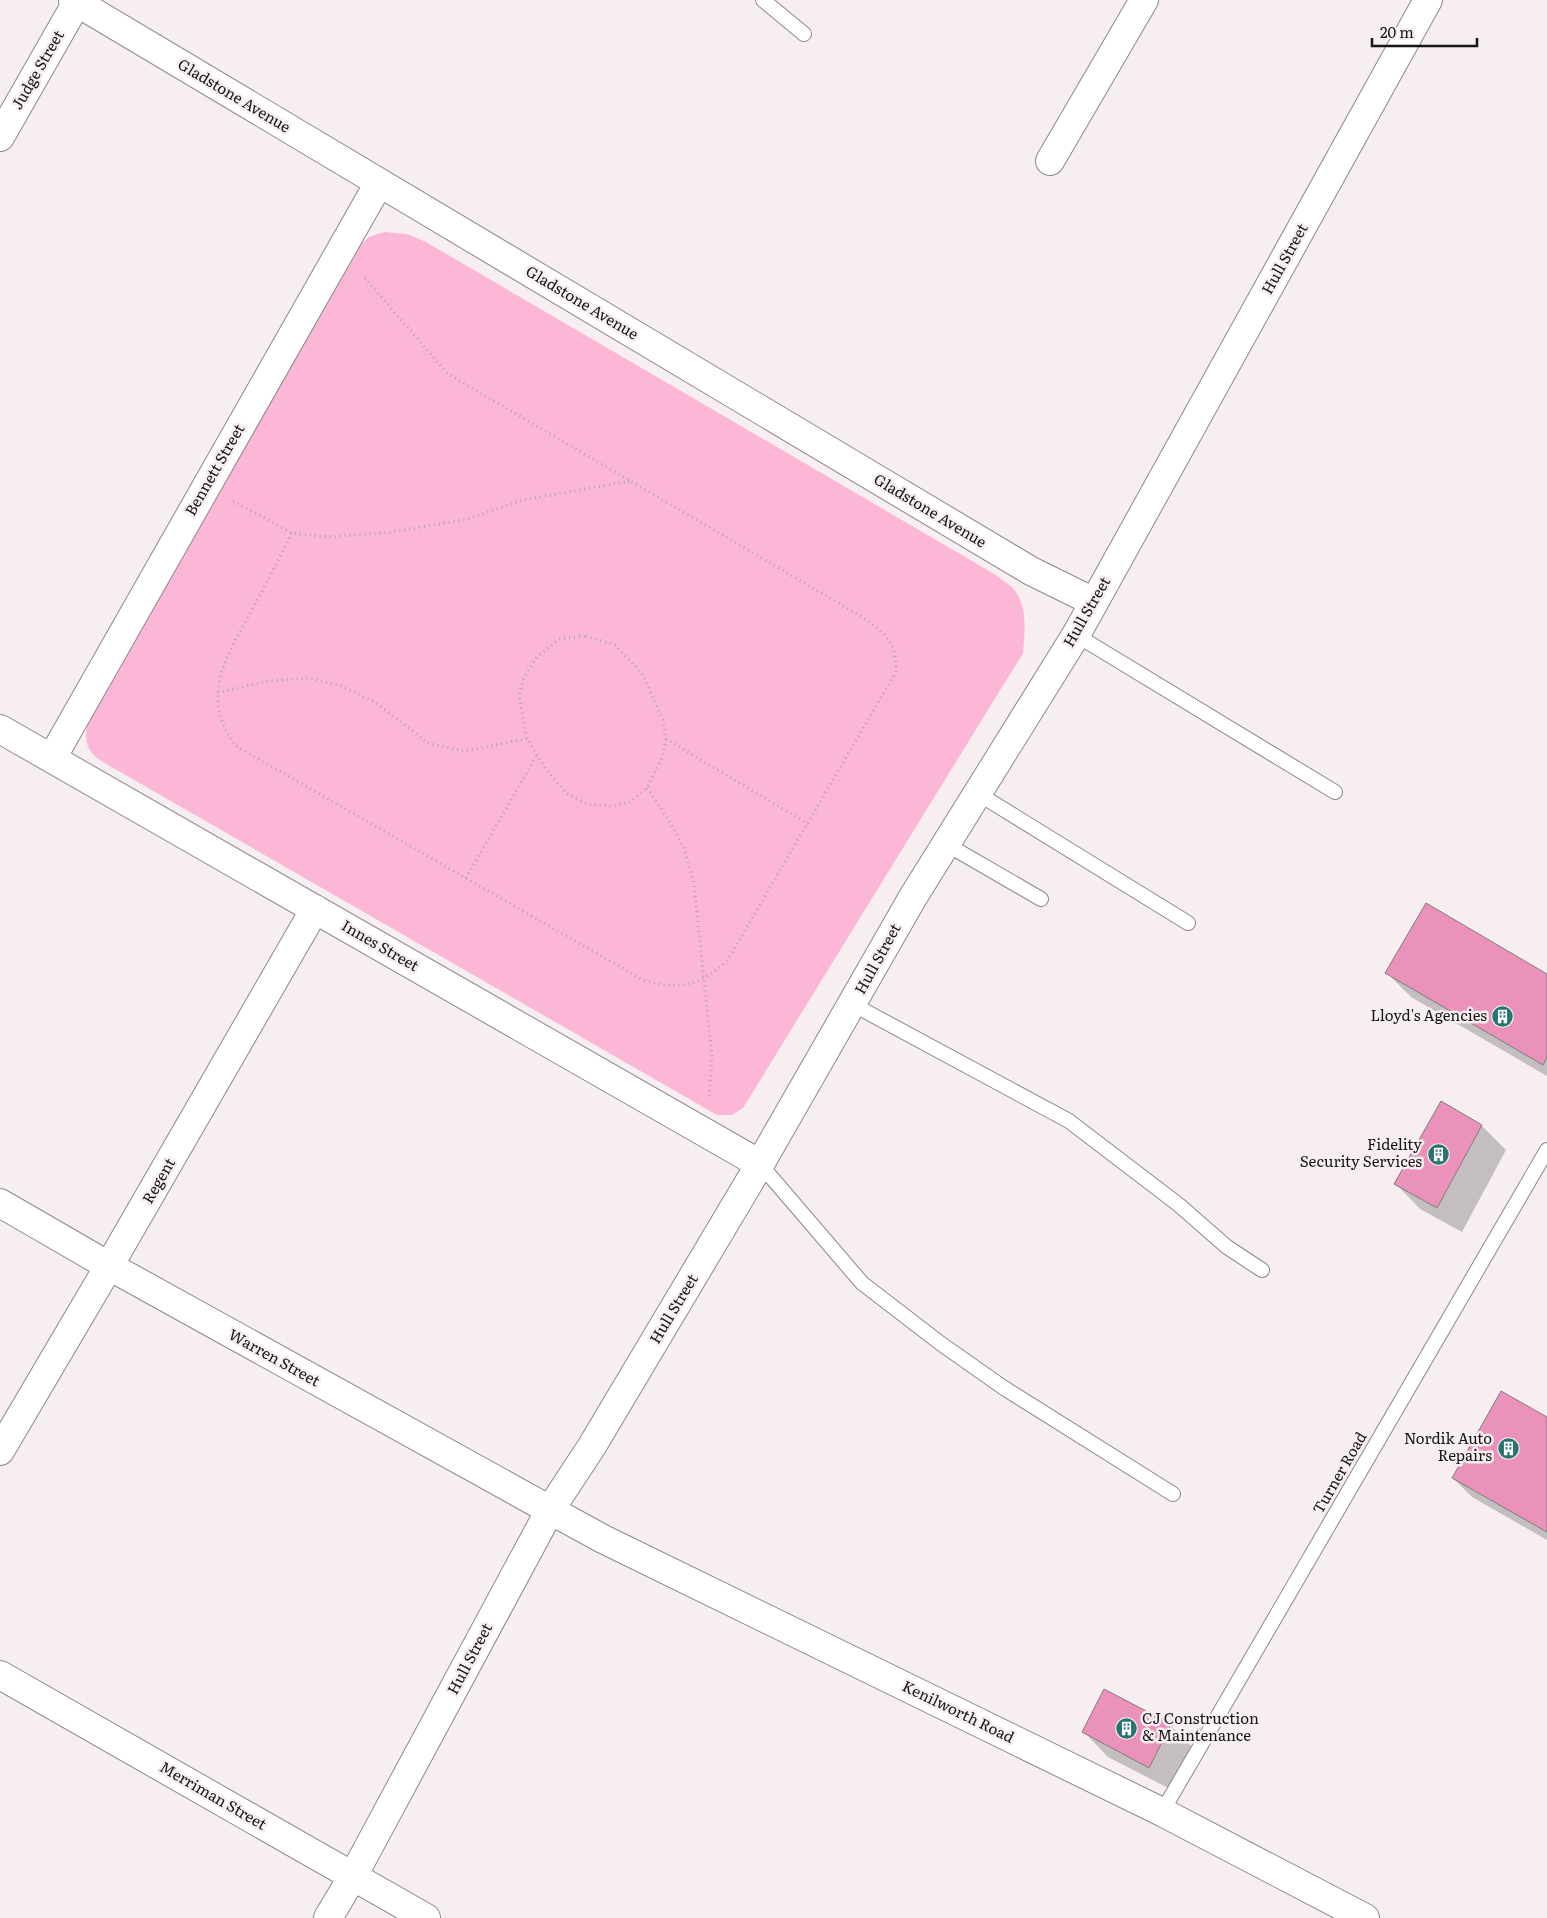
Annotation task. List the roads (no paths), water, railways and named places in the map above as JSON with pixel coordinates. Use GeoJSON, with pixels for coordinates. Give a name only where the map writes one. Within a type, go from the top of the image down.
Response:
{"type":"FeatureCollection","features":[{"type":"Feature","properties":{"kind":"street"},"geometry":{"type":"LineString","coordinates":[[1050,161],[1144,0]]}},
{"type":"Feature","properties":{"kind":"street","name":"Hull Street"},"geometry":{"type":"LineString","coordinates":[[328,1918],[353,1876],[550,1510],[592,1446],[760,1164],[913,897],[1076,634],[1428,0]]}},
{"type":"Feature","properties":{"kind":"street","name":"Gladstone Avenue"},"geometry":{"type":"LineString","coordinates":[[75,1],[1031,571],[1094,602]]}},
{"type":"Feature","properties":{"kind":"street","name":"Judge Street"},"geometry":{"type":"LineString","coordinates":[[0,137],[75,1]]}},
{"type":"Feature","properties":{"kind":"street","name":"Bennett Street"},"geometry":{"type":"LineString","coordinates":[[52,758],[379,183]]}},
{"type":"Feature","properties":{"kind":"street","name":"Innes Street"},"geometry":{"type":"LineString","coordinates":[[0,728],[760,1164]]}},
{"type":"Feature","properties":{"kind":"street","name":"Regent"},"geometry":{"type":"LineString","coordinates":[[0,1451],[315,909]]}},
{"type":"Feature","properties":{"kind":"street","name":"Warren Street"},"geometry":{"type":"LineString","coordinates":[[0,1203],[109,1266],[550,1510]]}},
{"type":"Feature","properties":{"kind":"street","name":"Kenilworth Road"},"geometry":{"type":"LineString","coordinates":[[550,1510],[612,1543],[1162,1812],[1365,1918]]}},
{"type":"Feature","properties":{"kind":"street","name":"Merriman Street"},"geometry":{"type":"LineString","coordinates":[[0,1676],[426,1918]]}},
{"type":"Feature","properties":{"kind":"lane"},"geometry":{"type":"LineString","coordinates":[[763,0],[804,34]]}},
{"type":"Feature","properties":{"kind":"lane"},"geometry":{"type":"LineString","coordinates":[[1076,634],[1335,792]]}},
{"type":"Feature","properties":{"kind":"lane"},"geometry":{"type":"LineString","coordinates":[[977,793],[1188,923]]}},
{"type":"Feature","properties":{"kind":"lane"},"geometry":{"type":"LineString","coordinates":[[946,844],[1041,899]]}},
{"type":"Feature","properties":{"kind":"lane"},"geometry":{"type":"LineString","coordinates":[[852,1004],[1069,1121],[1179,1205],[1227,1247],[1262,1270]]}},
{"type":"Feature","properties":{"kind":"lane","name":"Turner Road"},"geometry":{"type":"LineString","coordinates":[[1162,1812],[1547,1150]]}},
{"type":"Feature","properties":{"kind":"lane"},"geometry":{"type":"LineString","coordinates":[[760,1164],[862,1283],[940,1343],[1004,1388],[1173,1494]]}},
{"type":"Feature","properties":{"kind":"place","name":"Lloyd's Agencies"},"geometry":{"type":"Point","coordinates":[1503,1016]}},
{"type":"Feature","properties":{"kind":"place","name":"Fidelity Security Services"},"geometry":{"type":"Point","coordinates":[1438,1154]}},
{"type":"Feature","properties":{"kind":"place","name":"Nordik Auto Repairs"},"geometry":{"type":"Point","coordinates":[1508,1448]}},
{"type":"Feature","properties":{"kind":"place","name":"CJ Construction & Maintenance"},"geometry":{"type":"Point","coordinates":[1126,1728]}}]}
